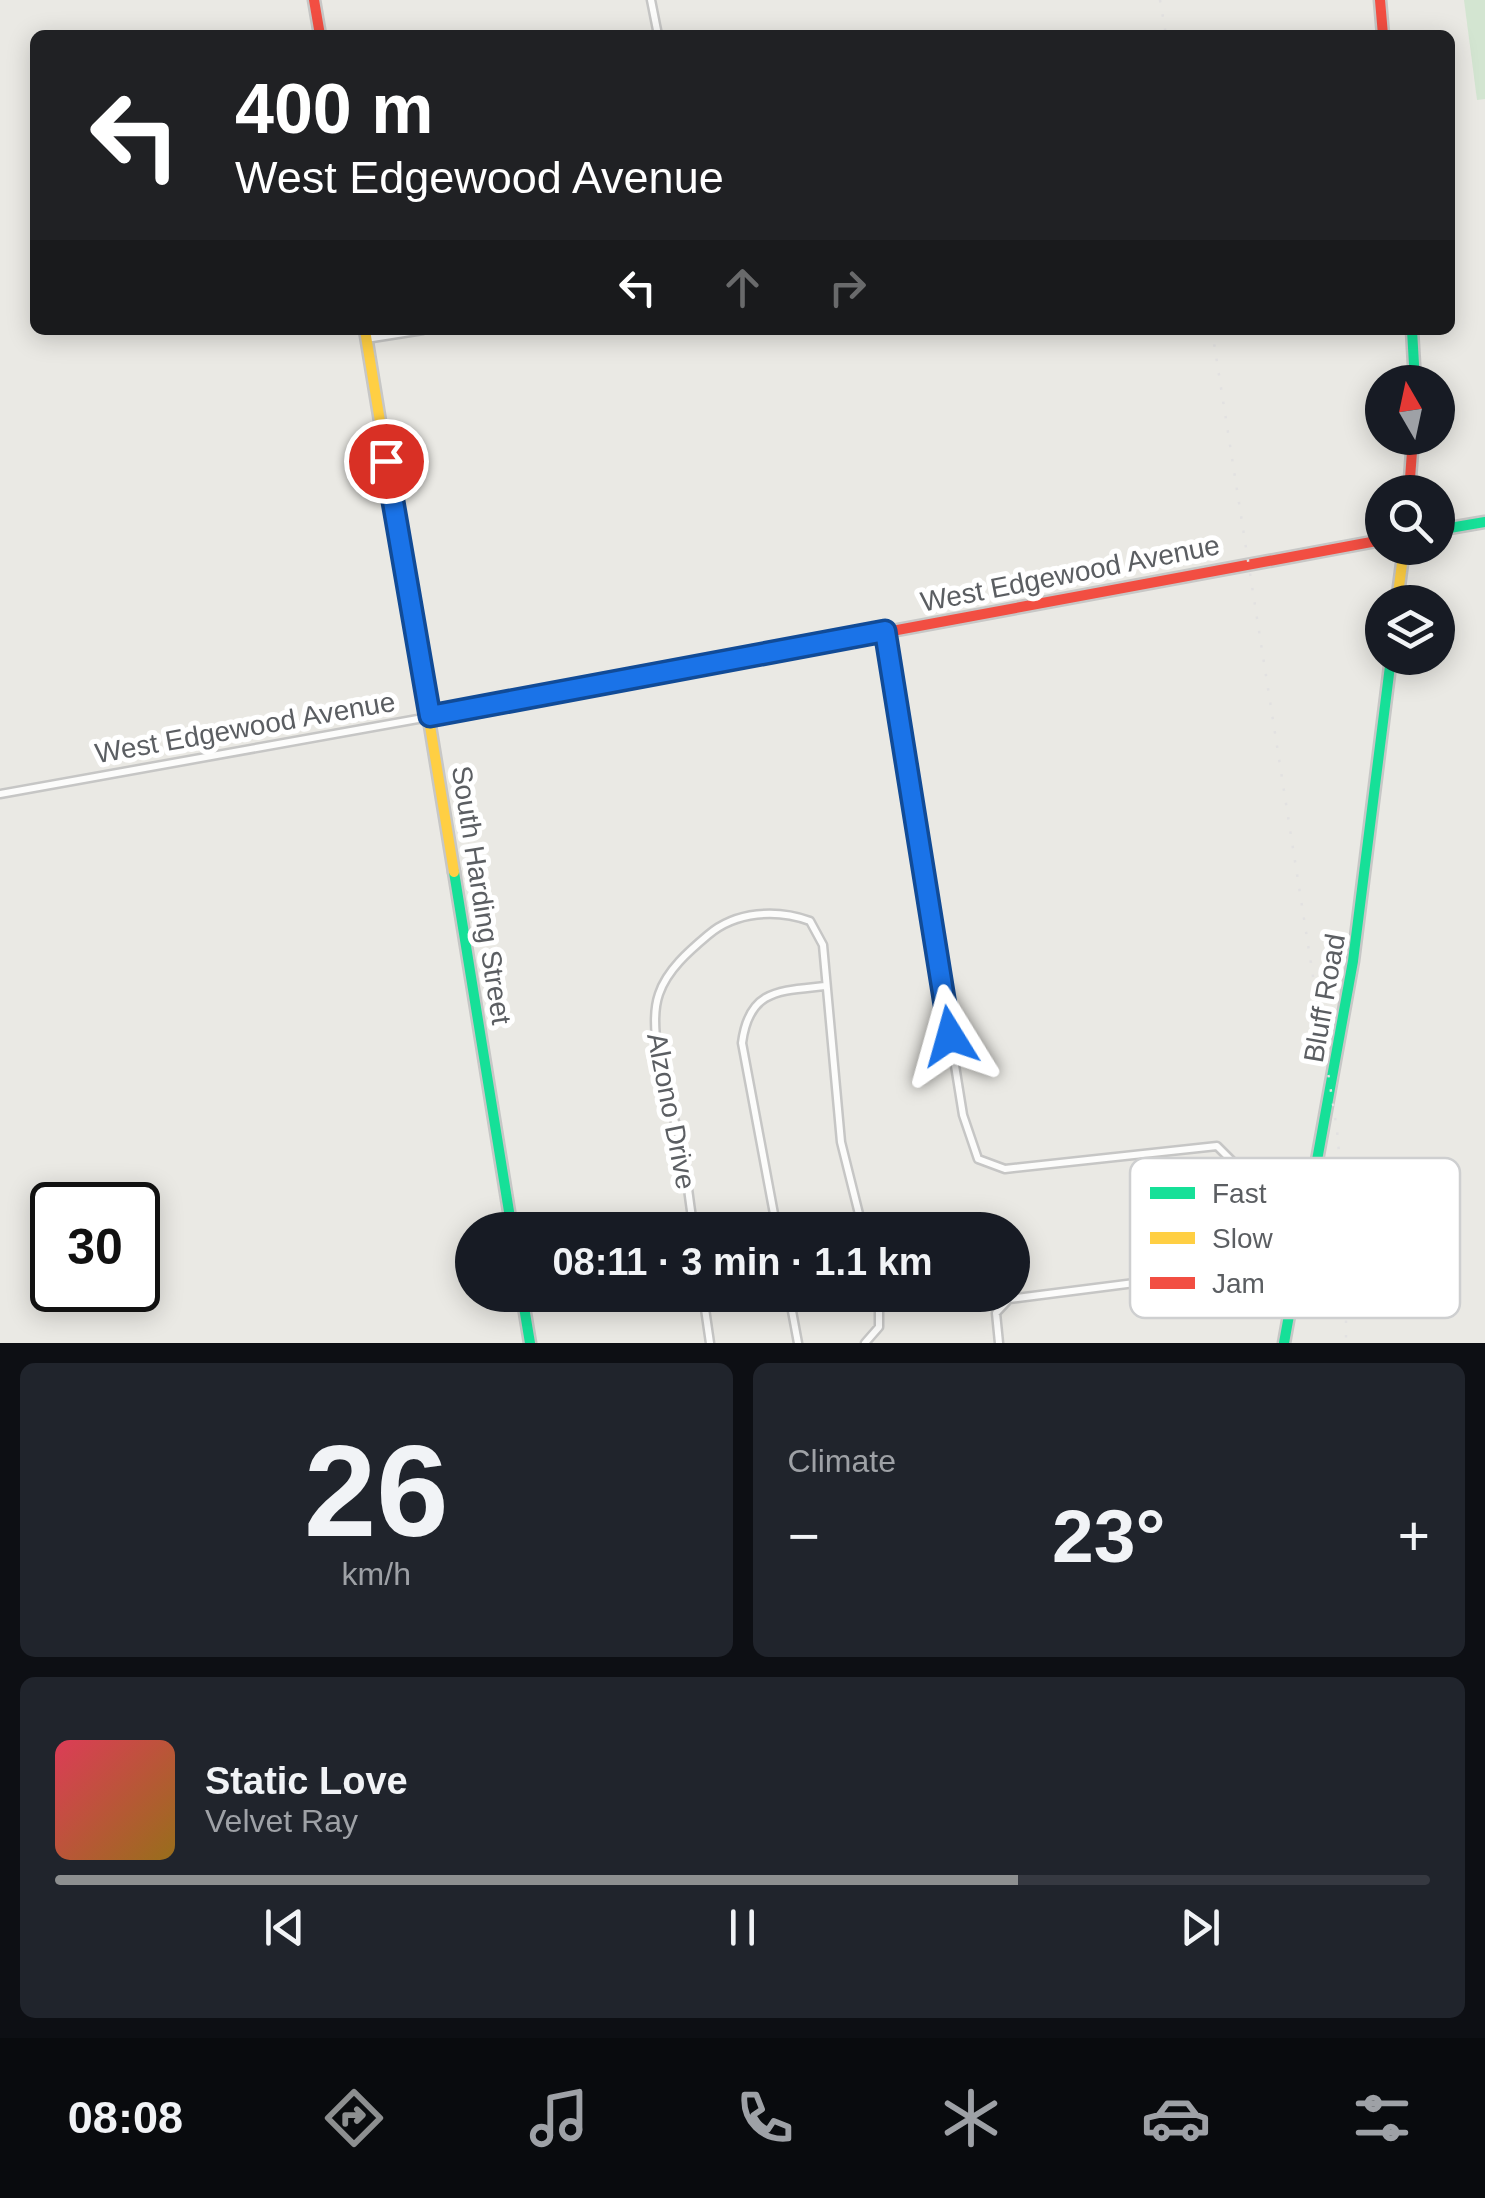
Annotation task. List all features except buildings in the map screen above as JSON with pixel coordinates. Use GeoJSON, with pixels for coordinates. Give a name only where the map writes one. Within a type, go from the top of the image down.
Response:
{"type":"FeatureCollection","features":[{"type":"Feature","properties":{"kind":"street"},"geometry":{"type":"LineString","coordinates":[[314,0],[319,30]]}},
{"type":"Feature","properties":{"kind":"street"},"geometry":{"type":"LineString","coordinates":[[651,0],[657,30]]}},
{"type":"Feature","properties":{"kind":"street"},"geometry":{"type":"LineString","coordinates":[[1380,0],[1383,30]]}},
{"type":"Feature","properties":{"kind":"street","name":"South Harding Street"},"geometry":{"type":"LineString","coordinates":[[366,335],[509,1212]]}},
{"type":"Feature","properties":{"kind":"street"},"geometry":{"type":"LineString","coordinates":[[1412,335],[1414,365]]}},
{"type":"Feature","properties":{"kind":"street"},"geometry":{"type":"LineString","coordinates":[[1455,527],[1485,522]]}},
{"type":"Feature","properties":{"kind":"street","name":"West Edgewood Avenue"},"geometry":{"type":"LineString","coordinates":[[0,794],[1365,543]]}},
{"type":"Feature","properties":{"kind":"street"},"geometry":{"type":"LineString","coordinates":[[885,631],[964,1118],[978,1159],[992,1167],[1216,1146],[1229,1158]]}},
{"type":"Feature","properties":{"kind":"street","name":"Bluff Road"},"geometry":{"type":"LineString","coordinates":[[1317,1158],[1353,961],[1389,675]]}},
{"type":"Feature","properties":{"kind":"street","name":"Alzono Drive"},"geometry":{"type":"LineString","coordinates":[[691,1212],[654,1024],[659,992],[683,956],[714,930],[752,915],[786,912],[810,921],[822,945],[825,986]]}},
{"type":"Feature","properties":{"kind":"street"},"geometry":{"type":"LineString","coordinates":[[774,1212],[742,1043],[745,1017],[758,1002],[778,991],[825,986],[841,1142],[858,1212]]}},
{"type":"Feature","properties":{"kind":"street"},"geometry":{"type":"LineString","coordinates":[[999,1343],[996,1316],[1009,1298],[1130,1284]]}},
{"type":"Feature","properties":{"kind":"street"},"geometry":{"type":"LineString","coordinates":[[525,1312],[530,1343]]}},
{"type":"Feature","properties":{"kind":"street"},"geometry":{"type":"LineString","coordinates":[[705,1312],[710,1343]]}},
{"type":"Feature","properties":{"kind":"street"},"geometry":{"type":"LineString","coordinates":[[792,1312],[798,1343]]}},
{"type":"Feature","properties":{"kind":"street"},"geometry":{"type":"LineString","coordinates":[[865,1343],[879,1328],[879,1312]]}},
{"type":"Feature","properties":{"kind":"street","name":"Bluff Road"},"geometry":{"type":"LineString","coordinates":[[1284,1343],[1288,1318]]}},
{"type":"Feature","properties":{"kind":"green space"},"geometry":{"type":"Polygon","coordinates":[[[1464,0],[1485,0],[1485,99],[1477,100],[1464,0]]]}},
{"type":"Feature","properties":{"kind":"railway"},"geometry":{"type":"LineString","coordinates":[[1160,0],[1165,30]]}},
{"type":"Feature","properties":{"kind":"railway"},"geometry":{"type":"LineString","coordinates":[[1213,335],[1339,1158]]}},
{"type":"Feature","properties":{"kind":"railway"},"geometry":{"type":"LineString","coordinates":[[1346,1318],[1346,1343]]}},
{"type":"Feature","properties":{"kind":"traffic: fast"},"geometry":{"type":"LineString","coordinates":[[1412,335],[1414,365]]}},
{"type":"Feature","properties":{"kind":"traffic: fast"},"geometry":{"type":"LineString","coordinates":[[1455,527],[1485,522]]}},
{"type":"Feature","properties":{"kind":"traffic: fast"},"geometry":{"type":"LineString","coordinates":[[1317,1158],[1353,961],[1389,675]]}},
{"type":"Feature","properties":{"kind":"traffic: fast"},"geometry":{"type":"LineString","coordinates":[[454,872],[509,1212]]}},
{"type":"Feature","properties":{"kind":"traffic: fast"},"geometry":{"type":"LineString","coordinates":[[525,1312],[530,1343]]}},
{"type":"Feature","properties":{"kind":"traffic: fast"},"geometry":{"type":"LineString","coordinates":[[1284,1343],[1289,1318]]}},
{"type":"Feature","properties":{"kind":"traffic: slow"},"geometry":{"type":"LineString","coordinates":[[366,335],[454,872]]}},
{"type":"Feature","properties":{"kind":"traffic: slow"},"geometry":{"type":"LineString","coordinates":[[1399,585],[1402,565]]}},
{"type":"Feature","properties":{"kind":"traffic: slow"},"geometry":{"type":"LineString","coordinates":[[431,716],[838,641]]}},
{"type":"Feature","properties":{"kind":"traffic: jam"},"geometry":{"type":"LineString","coordinates":[[314,0],[319,30]]}},
{"type":"Feature","properties":{"kind":"traffic: jam"},"geometry":{"type":"LineString","coordinates":[[1380,0],[1383,30]]}},
{"type":"Feature","properties":{"kind":"traffic: jam"},"geometry":{"type":"LineString","coordinates":[[1410,475],[1412,455]]}},
{"type":"Feature","properties":{"kind":"traffic: jam"},"geometry":{"type":"LineString","coordinates":[[838,641],[1365,543]]}},
{"type":"Feature","properties":{"kind":"route"},"geometry":{"type":"LineString","coordinates":[[386,461],[430,716],[885,631],[950,1036]]}}]}
